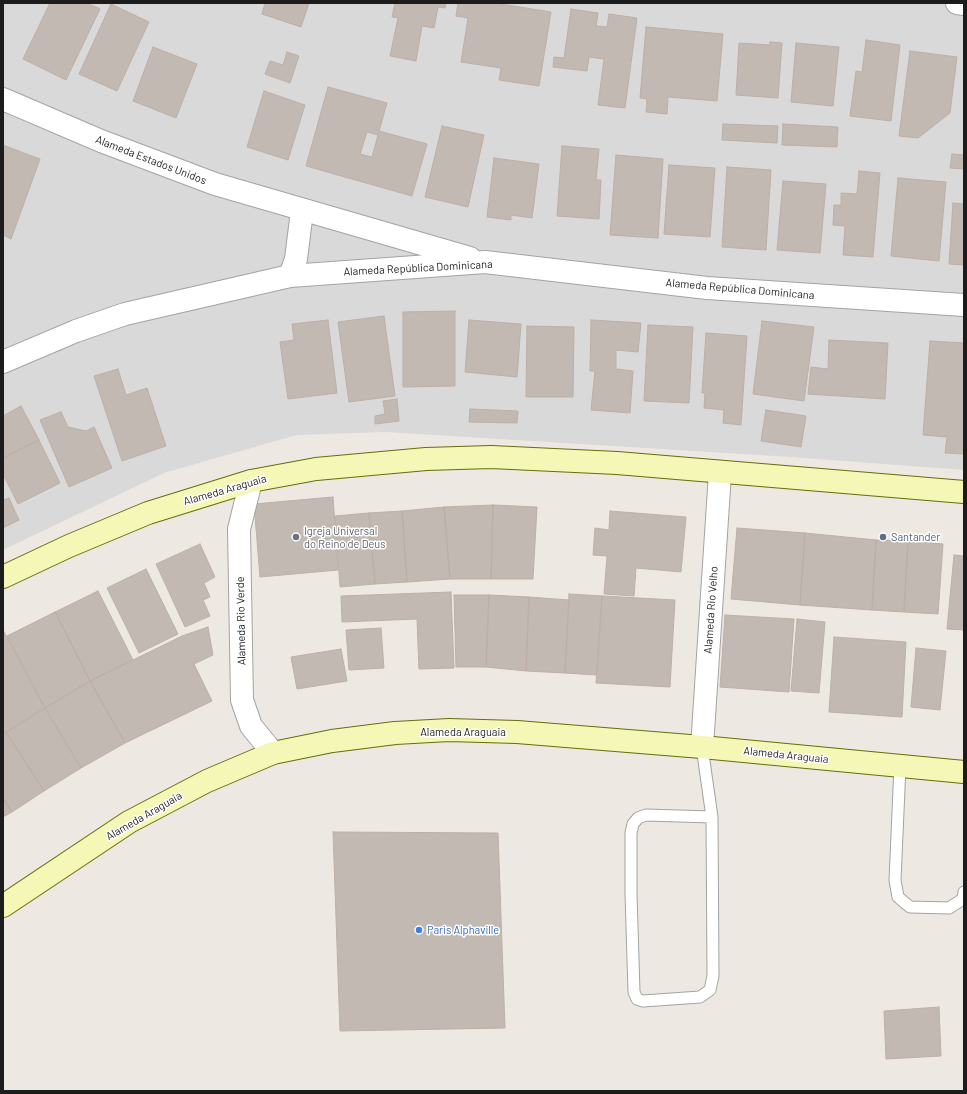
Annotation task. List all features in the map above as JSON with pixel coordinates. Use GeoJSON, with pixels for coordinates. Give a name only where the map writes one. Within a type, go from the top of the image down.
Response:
{"type":"FeatureCollection","features":[{"type":"Feature","properties":{"kind":"main road","name":"Alameda Araguaia"},"geometry":{"type":"LineString","coordinates":[[3,577],[69,546],[148,513],[251,481],[324,469],[426,459],[484,458],[617,463],[720,473],[964,492]]}},
{"type":"Feature","properties":{"kind":"main road","name":"Alameda Araguaia"},"geometry":{"type":"LineString","coordinates":[[3,906],[129,822],[207,781],[273,753],[356,738],[395,733],[449,730],[517,732],[702,747],[964,772]]}},
{"type":"Feature","properties":{"kind":"street"},"geometry":{"type":"LineString","coordinates":[[957,3],[964,4]]}},
{"type":"Feature","properties":{"kind":"street","name":"Alameda Estados Unidos"},"geometry":{"type":"LineString","coordinates":[[3,100],[101,142],[215,184],[302,211],[485,262]]}},
{"type":"Feature","properties":{"kind":"street"},"geometry":{"type":"LineString","coordinates":[[290,276],[296,259],[302,211]]}},
{"type":"Feature","properties":{"kind":"street","name":"Alameda República Dominicana"},"geometry":{"type":"LineString","coordinates":[[3,362],[76,331],[125,314],[290,276],[485,262],[707,288],[964,305]]}},
{"type":"Feature","properties":{"kind":"street","name":"Alameda Rio Velho"},"geometry":{"type":"LineString","coordinates":[[702,747],[720,473]]}},
{"type":"Feature","properties":{"kind":"street","name":"Alameda Rio Verde"},"geometry":{"type":"LineString","coordinates":[[251,481],[239,529],[242,700],[250,726],[273,753]]}},
{"type":"Feature","properties":{"kind":"lane"},"geometry":{"type":"LineString","coordinates":[[702,747],[712,817],[713,976],[710,990],[700,997],[643,1001],[637,999],[634,992],[630,894],[631,833],[634,824],[638,818],[646,815],[712,817]]}},
{"type":"Feature","properties":{"kind":"lane"},"geometry":{"type":"LineString","coordinates":[[900,766],[895,880],[898,897],[910,907],[949,908],[962,899],[964,892]]}},
{"type":"Feature","properties":{"kind":"shaded area"},"geometry":{"type":"Polygon","coordinates":[[[3,3],[964,3],[964,470],[791,457],[385,432],[297,435],[164,473],[3,550],[3,3]]]}},
{"type":"Feature","properties":{"kind":"building"},"geometry":{"type":"Polygon","coordinates":[[[50,3],[87,3],[100,9],[66,80],[23,59],[50,3]]]}},
{"type":"Feature","properties":{"kind":"building"},"geometry":{"type":"Polygon","coordinates":[[[265,3],[309,3],[301,27],[262,14],[265,3]]]}},
{"type":"Feature","properties":{"kind":"building"},"geometry":{"type":"Polygon","coordinates":[[[395,3],[446,3],[445,8],[438,7],[434,28],[422,26],[416,61],[390,56],[398,18],[392,17],[395,3]]]}},
{"type":"Feature","properties":{"kind":"building"},"geometry":{"type":"Polygon","coordinates":[[[458,3],[494,3],[551,12],[539,86],[499,80],[501,68],[461,62],[468,18],[456,16],[458,3]]]}},
{"type":"Feature","properties":{"kind":"building"},"geometry":{"type":"Polygon","coordinates":[[[111,4],[149,22],[117,91],[79,74],[111,4]]]}},
{"type":"Feature","properties":{"kind":"building"},"geometry":{"type":"Polygon","coordinates":[[[571,9],[598,13],[596,26],[607,27],[609,14],[637,18],[625,108],[598,105],[604,59],[589,57],[587,71],[553,67],[554,57],[564,58],[571,9]]]}},
{"type":"Feature","properties":{"kind":"building"},"geometry":{"type":"Polygon","coordinates":[[[646,27],[723,34],[717,101],[668,97],[667,114],[646,112],[647,99],[640,98],[646,27]]]}},
{"type":"Feature","properties":{"kind":"building"},"geometry":{"type":"Polygon","coordinates":[[[866,40],[900,45],[891,121],[850,116],[856,71],[862,72],[866,40]]]}},
{"type":"Feature","properties":{"kind":"building"},"geometry":{"type":"Polygon","coordinates":[[[770,42],[782,43],[778,98],[736,95],[739,43],[770,45],[770,42]]]}},
{"type":"Feature","properties":{"kind":"building"},"geometry":{"type":"Polygon","coordinates":[[[796,43],[839,47],[833,106],[791,102],[796,43]]]}},
{"type":"Feature","properties":{"kind":"building"},"geometry":{"type":"Polygon","coordinates":[[[153,47],[197,64],[176,118],[133,101],[153,47]]]}},
{"type":"Feature","properties":{"kind":"building"},"geometry":{"type":"Polygon","coordinates":[[[910,51],[957,57],[950,113],[918,138],[899,136],[910,51]]]}},
{"type":"Feature","properties":{"kind":"building"},"geometry":{"type":"Polygon","coordinates":[[[287,52],[299,56],[290,83],[265,74],[270,61],[283,65],[287,52]]]}},
{"type":"Feature","properties":{"kind":"building"},"geometry":{"type":"Polygon","coordinates":[[[328,87],[387,103],[379,131],[427,144],[412,196],[306,166],[328,87]],[[367,132],[360,154],[372,157],[378,135],[367,132]]]}},
{"type":"Feature","properties":{"kind":"building"},"geometry":{"type":"Polygon","coordinates":[[[264,91],[305,105],[288,160],[247,147],[264,91]]]}},
{"type":"Feature","properties":{"kind":"building"},"geometry":{"type":"Polygon","coordinates":[[[723,124],[778,126],[777,143],[722,140],[723,124]]]}},
{"type":"Feature","properties":{"kind":"building"},"geometry":{"type":"Polygon","coordinates":[[[783,124],[838,127],[837,147],[782,145],[783,124]]]}},
{"type":"Feature","properties":{"kind":"building"},"geometry":{"type":"Polygon","coordinates":[[[442,126],[484,135],[468,207],[425,197],[442,126]]]}},
{"type":"Feature","properties":{"kind":"building"},"geometry":{"type":"Polygon","coordinates":[[[3,145],[40,159],[11,239],[3,235],[3,145]]]}},
{"type":"Feature","properties":{"kind":"building"},"geometry":{"type":"Polygon","coordinates":[[[562,146],[599,149],[596,180],[601,180],[599,219],[557,216],[562,146]]]}},
{"type":"Feature","properties":{"kind":"building"},"geometry":{"type":"Polygon","coordinates":[[[952,154],[964,155],[964,169],[950,168],[952,154]]]}},
{"type":"Feature","properties":{"kind":"building"},"geometry":{"type":"Polygon","coordinates":[[[616,155],[663,159],[658,238],[610,235],[616,155]]]}},
{"type":"Feature","properties":{"kind":"building"},"geometry":{"type":"Polygon","coordinates":[[[494,158],[539,164],[532,218],[511,215],[511,220],[487,217],[494,158]]]}},
{"type":"Feature","properties":{"kind":"building"},"geometry":{"type":"Polygon","coordinates":[[[669,165],[715,168],[710,237],[664,234],[669,165]]]}},
{"type":"Feature","properties":{"kind":"building"},"geometry":{"type":"Polygon","coordinates":[[[727,167],[771,170],[766,250],[722,247],[727,167]]]}},
{"type":"Feature","properties":{"kind":"building"},"geometry":{"type":"Polygon","coordinates":[[[859,171],[880,173],[873,257],[843,255],[845,226],[833,225],[834,205],[841,205],[841,193],[857,194],[859,171]]]}},
{"type":"Feature","properties":{"kind":"building"},"geometry":{"type":"Polygon","coordinates":[[[898,178],[946,182],[939,261],[891,256],[898,178]]]}},
{"type":"Feature","properties":{"kind":"building"},"geometry":{"type":"Polygon","coordinates":[[[783,181],[826,184],[820,253],[777,250],[783,181]]]}},
{"type":"Feature","properties":{"kind":"building"},"geometry":{"type":"Polygon","coordinates":[[[953,203],[964,204],[964,265],[949,264],[953,203]]]}},
{"type":"Feature","properties":{"kind":"building"},"geometry":{"type":"Polygon","coordinates":[[[455,311],[455,386],[403,387],[403,312],[455,311]]]}},
{"type":"Feature","properties":{"kind":"building"},"geometry":{"type":"Polygon","coordinates":[[[384,316],[395,396],[349,402],[338,322],[384,316]]]}},
{"type":"Feature","properties":{"kind":"building"},"geometry":{"type":"Polygon","coordinates":[[[328,320],[337,393],[288,399],[280,342],[294,340],[292,324],[328,320]]]}},
{"type":"Feature","properties":{"kind":"building"},"geometry":{"type":"Polygon","coordinates":[[[469,320],[521,324],[517,377],[465,372],[469,320]]]}},
{"type":"Feature","properties":{"kind":"building"},"geometry":{"type":"Polygon","coordinates":[[[591,320],[641,323],[638,352],[616,350],[616,369],[633,371],[630,413],[591,410],[595,371],[590,371],[591,320]]]}},
{"type":"Feature","properties":{"kind":"building"},"geometry":{"type":"Polygon","coordinates":[[[762,321],[814,327],[804,401],[753,394],[762,321]]]}},
{"type":"Feature","properties":{"kind":"building"},"geometry":{"type":"Polygon","coordinates":[[[648,325],[693,327],[689,403],[644,401],[648,325]]]}},
{"type":"Feature","properties":{"kind":"building"},"geometry":{"type":"Polygon","coordinates":[[[527,326],[574,327],[573,397],[526,397],[527,326]]]}},
{"type":"Feature","properties":{"kind":"building"},"geometry":{"type":"Polygon","coordinates":[[[706,333],[747,336],[741,425],[723,423],[724,410],[704,408],[705,393],[702,393],[706,333]]]}},
{"type":"Feature","properties":{"kind":"building"},"geometry":{"type":"Polygon","coordinates":[[[829,340],[888,343],[885,399],[808,394],[811,367],[828,369],[829,340]]]}},
{"type":"Feature","properties":{"kind":"building"},"geometry":{"type":"Polygon","coordinates":[[[930,341],[964,343],[964,454],[945,453],[947,437],[923,435],[930,341]]]}},
{"type":"Feature","properties":{"kind":"building"},"geometry":{"type":"Polygon","coordinates":[[[118,369],[126,395],[147,388],[166,446],[122,461],[94,376],[118,369]]]}},
{"type":"Feature","properties":{"kind":"building"},"geometry":{"type":"Polygon","coordinates":[[[397,399],[399,421],[375,424],[375,416],[385,414],[383,401],[397,399]]]}},
{"type":"Feature","properties":{"kind":"building"},"geometry":{"type":"Polygon","coordinates":[[[21,406],[39,440],[3,458],[3,416],[21,406]]]}},
{"type":"Feature","properties":{"kind":"building"},"geometry":{"type":"Polygon","coordinates":[[[470,409],[518,411],[517,423],[469,422],[470,409]]]}},
{"type":"Feature","properties":{"kind":"building"},"geometry":{"type":"Polygon","coordinates":[[[766,410],[806,416],[801,447],[761,441],[766,410]]]}},
{"type":"Feature","properties":{"kind":"building"},"geometry":{"type":"Polygon","coordinates":[[[61,412],[68,427],[86,431],[94,427],[112,468],[69,487],[40,420],[61,412]]]}},
{"type":"Feature","properties":{"kind":"building"},"geometry":{"type":"Polygon","coordinates":[[[39,440],[60,483],[18,504],[3,474],[3,458],[39,440]]]}},
{"type":"Feature","properties":{"kind":"building","name":"Igreja Universal do Reino de Deus"},"geometry":{"type":"Polygon","coordinates":[[[333,497],[338,570],[260,577],[254,504],[333,497]]]}},
{"type":"Feature","properties":{"kind":"building"},"geometry":{"type":"Polygon","coordinates":[[[9,498],[19,520],[3,528],[3,500],[9,498]]]}},
{"type":"Feature","properties":{"kind":"building"},"geometry":{"type":"Polygon","coordinates":[[[493,505],[537,507],[533,579],[491,579],[493,505]]]}},
{"type":"Feature","properties":{"kind":"building"},"geometry":{"type":"Polygon","coordinates":[[[493,505],[491,579],[450,579],[444,507],[493,505]]]}},
{"type":"Feature","properties":{"kind":"building"},"geometry":{"type":"Polygon","coordinates":[[[444,507],[450,579],[407,582],[402,511],[444,507]]]}},
{"type":"Feature","properties":{"kind":"building"},"geometry":{"type":"Polygon","coordinates":[[[402,511],[407,582],[375,584],[369,513],[402,511]]]}},
{"type":"Feature","properties":{"kind":"building"},"geometry":{"type":"Polygon","coordinates":[[[610,511],[686,517],[681,572],[636,568],[634,596],[604,594],[607,556],[593,555],[595,528],[609,530],[610,511]]]}},
{"type":"Feature","properties":{"kind":"building"},"geometry":{"type":"Polygon","coordinates":[[[369,513],[375,584],[340,587],[335,516],[369,513]]]}},
{"type":"Feature","properties":{"kind":"building"},"geometry":{"type":"Polygon","coordinates":[[[737,528],[805,533],[800,605],[731,599],[737,528]]]}},
{"type":"Feature","properties":{"kind":"building"},"geometry":{"type":"Polygon","coordinates":[[[805,533],[876,540],[872,610],[800,605],[805,533]]]}},
{"type":"Feature","properties":{"kind":"building"},"geometry":{"type":"Polygon","coordinates":[[[876,540],[908,541],[904,612],[872,610],[876,540]]]}},
{"type":"Feature","properties":{"kind":"building"},"geometry":{"type":"Polygon","coordinates":[[[908,541],[943,544],[938,614],[904,612],[908,541]]]}},
{"type":"Feature","properties":{"kind":"building"},"geometry":{"type":"Polygon","coordinates":[[[200,544],[215,577],[204,583],[210,597],[203,600],[210,616],[185,627],[156,564],[200,544]]]}},
{"type":"Feature","properties":{"kind":"building"},"geometry":{"type":"Polygon","coordinates":[[[954,555],[964,556],[964,630],[947,629],[954,555]]]}},
{"type":"Feature","properties":{"kind":"building"},"geometry":{"type":"Polygon","coordinates":[[[146,569],[178,634],[139,653],[107,588],[146,569]]]}},
{"type":"Feature","properties":{"kind":"building"},"geometry":{"type":"Polygon","coordinates":[[[98,591],[133,660],[90,681],[55,612],[98,591]]]}},
{"type":"Feature","properties":{"kind":"building"},"geometry":{"type":"Polygon","coordinates":[[[451,592],[454,668],[419,669],[417,619],[342,622],[341,596],[451,592]]]}},
{"type":"Feature","properties":{"kind":"building"},"geometry":{"type":"Polygon","coordinates":[[[569,594],[602,596],[597,675],[565,673],[569,594]]]}},
{"type":"Feature","properties":{"kind":"building"},"geometry":{"type":"Polygon","coordinates":[[[454,595],[489,595],[486,667],[456,667],[454,595]]]}},
{"type":"Feature","properties":{"kind":"building"},"geometry":{"type":"Polygon","coordinates":[[[489,595],[529,597],[526,671],[486,667],[489,595]]]}},
{"type":"Feature","properties":{"kind":"building"},"geometry":{"type":"Polygon","coordinates":[[[602,596],[675,600],[670,687],[596,683],[602,596]]]}},
{"type":"Feature","properties":{"kind":"building"},"geometry":{"type":"Polygon","coordinates":[[[529,597],[569,600],[565,673],[526,671],[529,597]]]}},
{"type":"Feature","properties":{"kind":"building"},"geometry":{"type":"Polygon","coordinates":[[[55,612],[90,681],[45,708],[7,636],[55,612]]]}},
{"type":"Feature","properties":{"kind":"building"},"geometry":{"type":"Polygon","coordinates":[[[725,615],[794,619],[789,692],[720,687],[725,615]]]}},
{"type":"Feature","properties":{"kind":"building"},"geometry":{"type":"Polygon","coordinates":[[[797,619],[825,622],[819,693],[791,691],[797,619]]]}},
{"type":"Feature","properties":{"kind":"building"},"geometry":{"type":"Polygon","coordinates":[[[208,627],[213,655],[194,664],[212,701],[125,743],[90,681],[182,636],[208,627]]]}},
{"type":"Feature","properties":{"kind":"building"},"geometry":{"type":"Polygon","coordinates":[[[381,628],[384,668],[349,670],[346,630],[381,628]]]}},
{"type":"Feature","properties":{"kind":"building"},"geometry":{"type":"Polygon","coordinates":[[[3,630],[45,708],[3,734],[3,630]]]}},
{"type":"Feature","properties":{"kind":"building"},"geometry":{"type":"Polygon","coordinates":[[[834,637],[906,642],[902,717],[829,712],[834,637]]]}},
{"type":"Feature","properties":{"kind":"building"},"geometry":{"type":"Polygon","coordinates":[[[916,648],[946,651],[940,710],[911,707],[916,648]]]}},
{"type":"Feature","properties":{"kind":"building"},"geometry":{"type":"Polygon","coordinates":[[[341,649],[347,681],[297,689],[291,657],[341,649]]]}},
{"type":"Feature","properties":{"kind":"building"},"geometry":{"type":"Polygon","coordinates":[[[90,681],[125,743],[81,768],[45,708],[90,681]]]}},
{"type":"Feature","properties":{"kind":"building"},"geometry":{"type":"Polygon","coordinates":[[[45,708],[81,768],[44,791],[6,732],[45,708]]]}},
{"type":"Feature","properties":{"kind":"building"},"geometry":{"type":"Polygon","coordinates":[[[6,732],[44,791],[12,812],[3,798],[3,734],[6,732]]]}},
{"type":"Feature","properties":{"kind":"building"},"geometry":{"type":"Polygon","coordinates":[[[3,798],[12,812],[3,817],[3,798]]]}},
{"type":"Feature","properties":{"kind":"building","name":"Paris Alphaville"},"geometry":{"type":"Polygon","coordinates":[[[333,832],[498,833],[505,1028],[340,1031],[333,832]]]}},
{"type":"Feature","properties":{"kind":"building"},"geometry":{"type":"Polygon","coordinates":[[[939,1007],[941,1056],[886,1059],[884,1011],[939,1007]]]}},
{"type":"Feature","properties":{"kind":"place","name":"Igreja Universal do Reino de Deus"},"geometry":{"type":"Point","coordinates":[296,537]}},
{"type":"Feature","properties":{"kind":"place","name":"Santander"},"geometry":{"type":"Point","coordinates":[883,537]}},
{"type":"Feature","properties":{"kind":"place","name":"Paris Alphaville"},"geometry":{"type":"Point","coordinates":[419,930]}}]}
